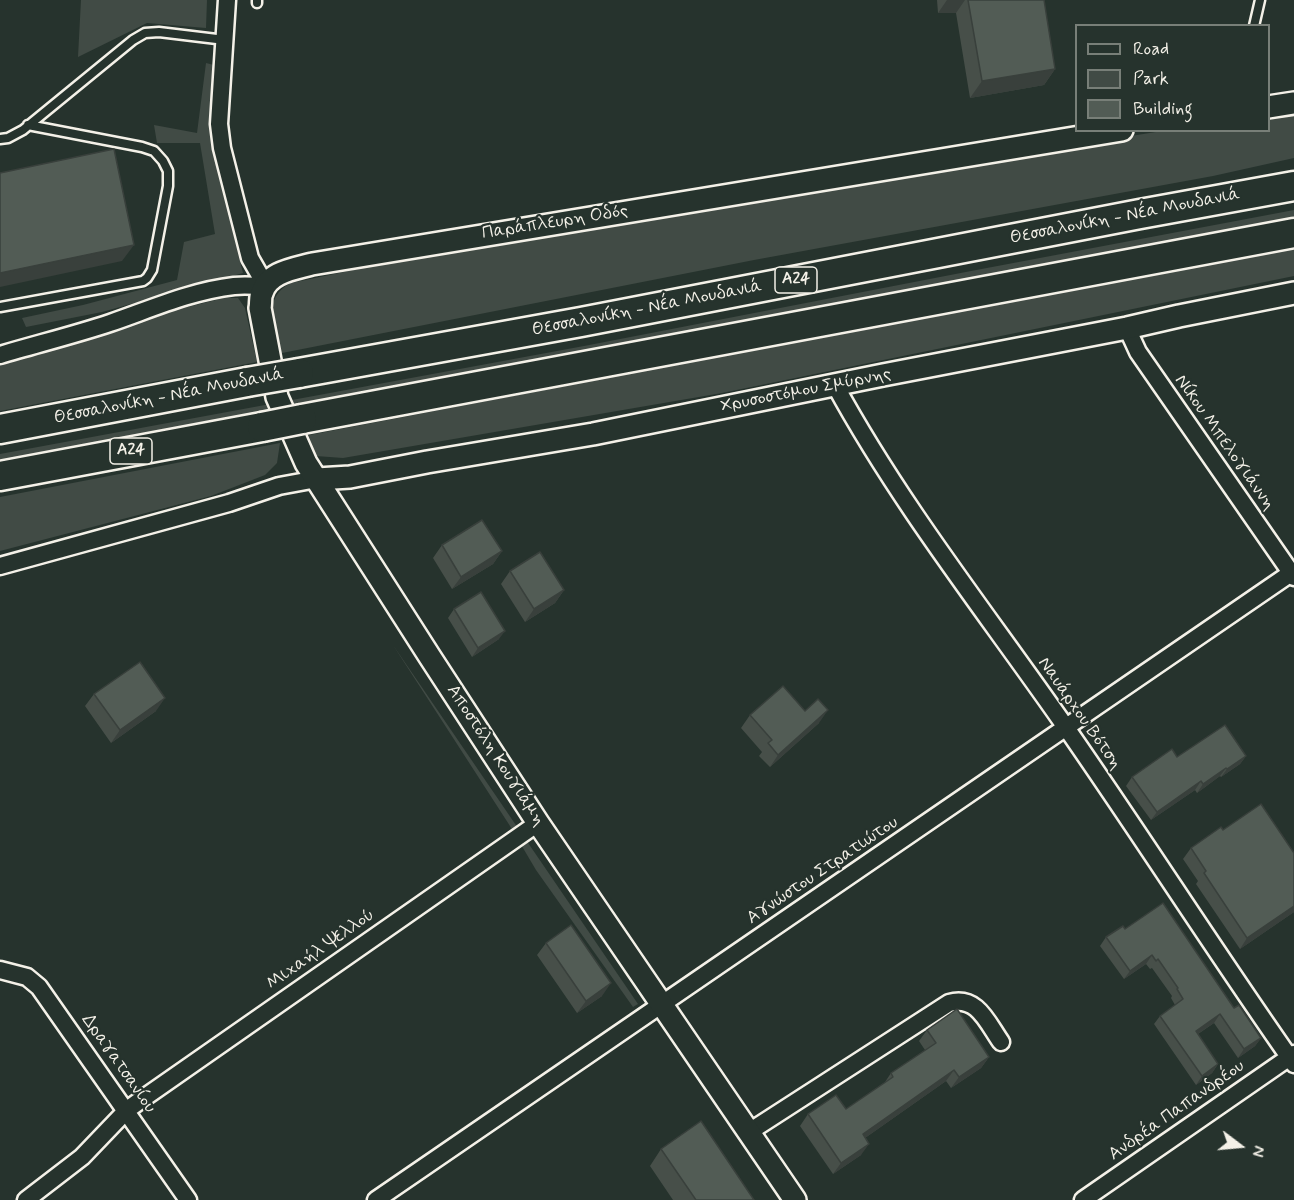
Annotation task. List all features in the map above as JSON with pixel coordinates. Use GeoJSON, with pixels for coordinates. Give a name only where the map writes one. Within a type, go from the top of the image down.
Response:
{"type":"FeatureCollection","features":[{"type":"Feature","properties":{"kind":"highway","name":"Θεσσαλονίκη - Νέα Μουδανιά"},"geometry":{"type":"LineString","coordinates":[[0,429],[298,372],[581,322],[1294,186]]}},
{"type":"Feature","properties":{"kind":"highway","name":"Α24"},"geometry":{"type":"LineString","coordinates":[[0,476],[1294,233]]}},
{"type":"Feature","properties":{"kind":"street"},"geometry":{"type":"LineString","coordinates":[[227,0],[219,124],[222,148],[250,258],[266,285]]}},
{"type":"Feature","properties":{"kind":"street"},"geometry":{"type":"LineString","coordinates":[[1270,107],[1294,103]]}},
{"type":"Feature","properties":{"kind":"street","name":"Παράπλευρη Οδός"},"geometry":{"type":"LineString","coordinates":[[0,355],[91,329],[200,292],[234,286],[266,285],[276,275],[323,262],[1110,132]]}},
{"type":"Feature","properties":{"kind":"street","name":"Αποστόλη Κουγιάμη"},"geometry":{"type":"LineString","coordinates":[[266,285],[261,294],[260,308],[277,397],[306,463],[538,823],[795,1200]]}},
{"type":"Feature","properties":{"kind":"street","name":"Χρυσοστόμου Σμύρνης"},"geometry":{"type":"LineString","coordinates":[[317,479],[350,477],[593,434],[1127,328],[1294,292]]}},
{"type":"Feature","properties":{"kind":"street","name":"Νίκου Μπελογιάννη"},"geometry":{"type":"LineString","coordinates":[[1127,328],[1138,352],[1292,575]]}},
{"type":"Feature","properties":{"kind":"street","name":"Ναυάρχου Βότση"},"geometry":{"type":"LineString","coordinates":[[835,385],[895,486],[1066,728],[1292,1058]]}},
{"type":"Feature","properties":{"kind":"street"},"geometry":{"type":"LineString","coordinates":[[342,519],[350,477]]}},
{"type":"Feature","properties":{"kind":"street"},"geometry":{"type":"LineString","coordinates":[[0,566],[229,503],[279,486],[317,479]]}},
{"type":"Feature","properties":{"kind":"street","name":"Αγνώστου Στρατιώτου"},"geometry":{"type":"LineString","coordinates":[[376,1200],[1292,575]]}},
{"type":"Feature","properties":{"kind":"street","name":"Μιχαήλ Ψελλού"},"geometry":{"type":"LineString","coordinates":[[26,1200],[82,1157],[127,1110],[538,823]]}},
{"type":"Feature","properties":{"kind":"street","name":"Δραγατσανίου"},"geometry":{"type":"LineString","coordinates":[[0,970],[27,977],[39,987],[188,1200]]}},
{"type":"Feature","properties":{"kind":"street"},"geometry":{"type":"LineString","coordinates":[[749,1132],[949,1003],[956,1001],[972,1004],[1001,1042]]}},
{"type":"Feature","properties":{"kind":"street","name":"Ανδρέα Παπανδρέου"},"geometry":{"type":"LineString","coordinates":[[1083,1200],[1292,1058]]}},
{"type":"Feature","properties":{"kind":"lane"},"geometry":{"type":"LineString","coordinates":[[1254,24],[1260,0]]}},
{"type":"Feature","properties":{"kind":"lane"},"geometry":{"type":"LineString","coordinates":[[0,139],[8,138],[23,130],[133,40],[145,33],[159,32],[225,40]]}},
{"type":"Feature","properties":{"kind":"lane"},"geometry":{"type":"LineString","coordinates":[[0,307],[143,281],[152,270],[168,186],[168,171],[164,161],[154,151],[28,125]]}},
{"type":"Feature","properties":{"kind":"green space"},"geometry":{"type":"Polygon","coordinates":[[[81,0],[207,0],[206,28],[147,23],[78,57],[81,0]]]}},
{"type":"Feature","properties":{"kind":"green space"},"geometry":{"type":"Polygon","coordinates":[[[206,63],[214,65],[210,127],[218,175],[243,273],[102,312],[26,327],[22,318],[83,305],[177,280],[184,242],[215,234],[200,143],[157,143],[154,125],[197,133],[206,63]]]}},
{"type":"Feature","properties":{"kind":"green space"},"geometry":{"type":"Polygon","coordinates":[[[1294,109],[1294,158],[1213,176],[754,260],[277,354],[272,306],[279,292],[291,283],[488,242],[682,208],[1156,132],[1270,132],[1270,113],[1294,109]]]}},
{"type":"Feature","properties":{"kind":"green space"},"geometry":{"type":"Polygon","coordinates":[[[1294,210],[1294,223],[0,466],[0,454],[584,346],[1294,210]]]}},
{"type":"Feature","properties":{"kind":"green space"},"geometry":{"type":"Polygon","coordinates":[[[1294,249],[1294,276],[722,393],[343,458],[316,456],[299,437],[925,317],[1294,249]]]}},
{"type":"Feature","properties":{"kind":"green space"},"geometry":{"type":"Polygon","coordinates":[[[224,298],[238,298],[245,308],[257,362],[0,411],[0,361],[139,319],[224,298]]]}},
{"type":"Feature","properties":{"kind":"green space"},"geometry":{"type":"Polygon","coordinates":[[[280,443],[277,463],[265,475],[211,496],[0,551],[0,497],[280,443]]]}},
{"type":"Feature","properties":{"kind":"green space"},"geometry":{"type":"Polygon","coordinates":[[[393,645],[638,1004],[633,1007],[536,870],[393,645]]]}},
{"type":"Feature","properties":{"kind":"building"},"geometry":{"type":"Polygon","coordinates":[[[968,0],[1044,0],[1055,69],[982,81],[968,0]]]}},
{"type":"Feature","properties":{"kind":"building"},"geometry":{"type":"Polygon","coordinates":[[[114,149],[134,245],[0,273],[0,173],[114,149]]]}},
{"type":"Feature","properties":{"kind":"building"},"geometry":{"type":"Polygon","coordinates":[[[482,520],[502,551],[461,577],[442,545],[482,520]]]}},
{"type":"Feature","properties":{"kind":"building"},"geometry":{"type":"Polygon","coordinates":[[[540,552],[564,590],[534,609],[510,571],[540,552]]]}},
{"type":"Feature","properties":{"kind":"building"},"geometry":{"type":"Polygon","coordinates":[[[481,592],[505,631],[478,648],[454,609],[481,592]]]}},
{"type":"Feature","properties":{"kind":"building"},"geometry":{"type":"Polygon","coordinates":[[[140,662],[165,698],[120,730],[94,694],[140,662]]]}},
{"type":"Feature","properties":{"kind":"building"},"geometry":{"type":"Polygon","coordinates":[[[783,686],[805,711],[818,699],[828,710],[778,755],[768,743],[772,740],[750,715],[783,686]]]}},
{"type":"Feature","properties":{"kind":"building"},"geometry":{"type":"Polygon","coordinates":[[[1225,725],[1246,756],[1203,784],[1201,781],[1157,812],[1132,777],[1172,749],[1177,757],[1225,725]]]}},
{"type":"Feature","properties":{"kind":"building"},"geometry":{"type":"Polygon","coordinates":[[[1261,804],[1294,853],[1294,906],[1247,938],[1204,873],[1206,871],[1191,848],[1221,827],[1223,830],[1261,804]]]}},
{"type":"Feature","properties":{"kind":"building"},"geometry":{"type":"Polygon","coordinates":[[[1163,903],[1234,1008],[1239,1005],[1261,1038],[1244,1049],[1220,1014],[1196,1031],[1218,1064],[1202,1076],[1160,1016],[1183,999],[1158,959],[1156,961],[1152,955],[1130,971],[1106,937],[1123,926],[1125,929],[1163,903]]]}},
{"type":"Feature","properties":{"kind":"building"},"geometry":{"type":"Polygon","coordinates":[[[571,925],[611,983],[586,1001],[546,943],[571,925]]]}},
{"type":"Feature","properties":{"kind":"building"},"geometry":{"type":"Polygon","coordinates":[[[957,1009],[989,1057],[959,1077],[954,1070],[863,1134],[869,1144],[841,1163],[808,1114],[836,1095],[846,1109],[893,1077],[891,1073],[936,1043],[927,1030],[957,1009]]]}},
{"type":"Feature","properties":{"kind":"building"},"geometry":{"type":"Polygon","coordinates":[[[701,1121],[754,1200],[696,1200],[661,1149],[701,1121]]]}}]}
